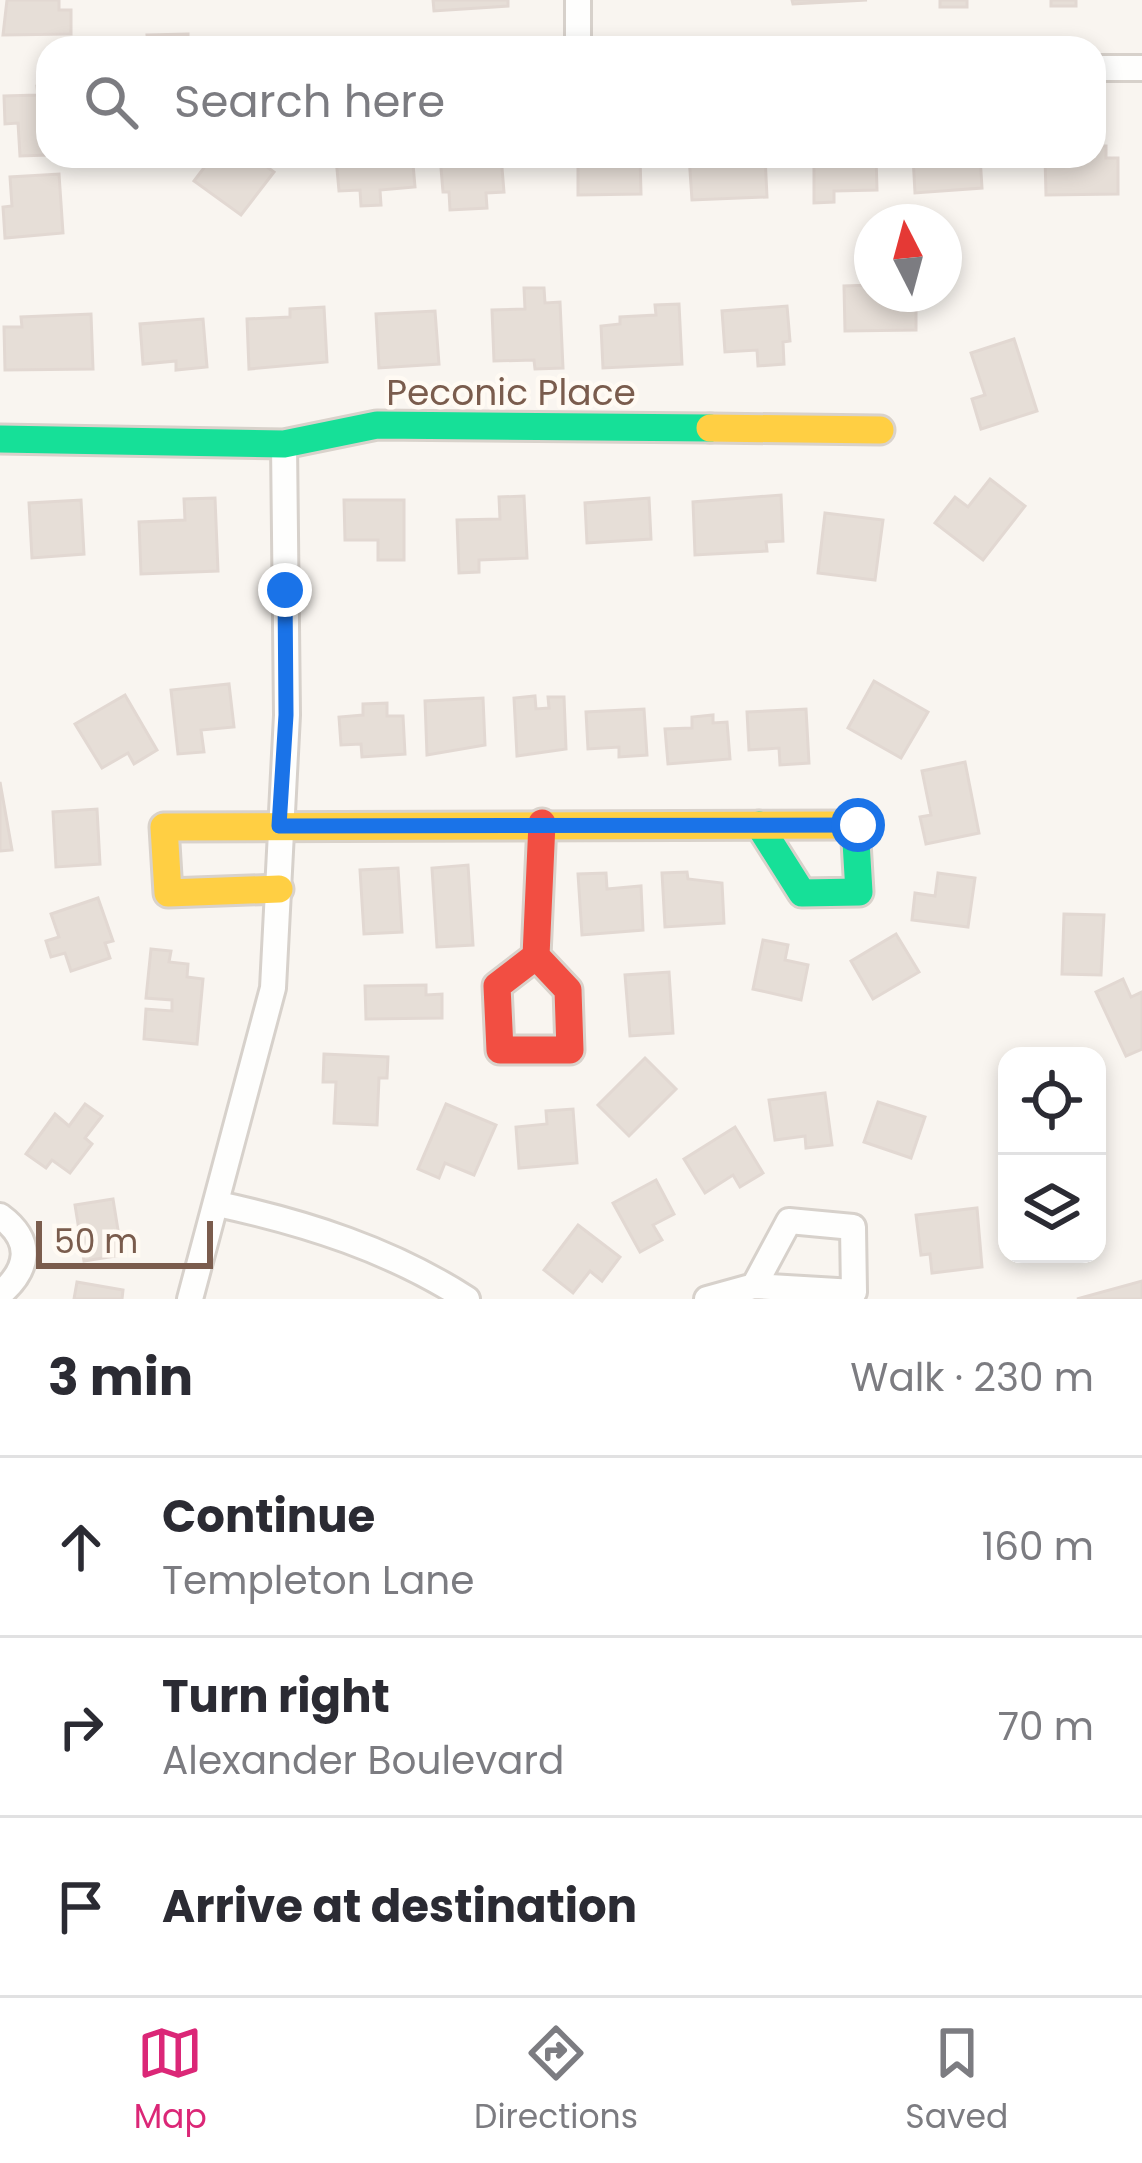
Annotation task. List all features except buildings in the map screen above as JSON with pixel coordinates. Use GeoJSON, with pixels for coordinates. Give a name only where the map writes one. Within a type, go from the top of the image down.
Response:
{"type":"FeatureCollection","features":[{"type":"Feature","properties":{"kind":"street"},"geometry":{"type":"LineString","coordinates":[[578,0],[578,36]]}},
{"type":"Feature","properties":{"kind":"street"},"geometry":{"type":"LineString","coordinates":[[1106,68],[1142,68]]}},
{"type":"Feature","properties":{"kind":"street","name":"Peconic Place"},"geometry":{"type":"LineString","coordinates":[[0,439],[284,444],[377,425],[880,430]]}},
{"type":"Feature","properties":{"kind":"street"},"geometry":{"type":"LineString","coordinates":[[190,1299],[273,988],[286,715],[284,444]]}},
{"type":"Feature","properties":{"kind":"street"},"geometry":{"type":"LineString","coordinates":[[536,956],[542,823]]}},
{"type":"Feature","properties":{"kind":"street"},"geometry":{"type":"LineString","coordinates":[[279,889],[168,893],[164,827],[759,825]]}},
{"type":"Feature","properties":{"kind":"street"},"geometry":{"type":"LineString","coordinates":[[218,1204],[281,1218],[380,1252],[467,1299]]}},
{"type":"Feature","properties":{"kind":"street"},"geometry":{"type":"LineString","coordinates":[[0,1216],[20,1238],[26,1260],[19,1277],[0,1294]]}},
{"type":"Feature","properties":{"kind":"street"},"geometry":{"type":"LineString","coordinates":[[707,1299],[754,1286],[854,1292],[853,1227],[789,1221],[754,1286]]}},
{"type":"Feature","properties":{"kind":"traffic: fast"},"geometry":{"type":"LineString","coordinates":[[0,439],[284,444],[377,425],[710,428]]}},
{"type":"Feature","properties":{"kind":"traffic: fast"},"geometry":{"type":"LineString","coordinates":[[759,825],[802,893],[859,892],[855,825]]}},
{"type":"Feature","properties":{"kind":"traffic: slow"},"geometry":{"type":"LineString","coordinates":[[710,428],[880,430]]}},
{"type":"Feature","properties":{"kind":"traffic: slow"},"geometry":{"type":"LineString","coordinates":[[279,889],[168,893],[164,827],[855,825]]}},
{"type":"Feature","properties":{"kind":"traffic: jam"},"geometry":{"type":"LineString","coordinates":[[536,956],[497,986],[500,1050],[570,1050],[568,990],[536,956],[542,823]]}},
{"type":"Feature","properties":{"kind":"route"},"geometry":{"type":"LineString","coordinates":[[285,590],[286,715],[279,826],[858,825]]}}]}
